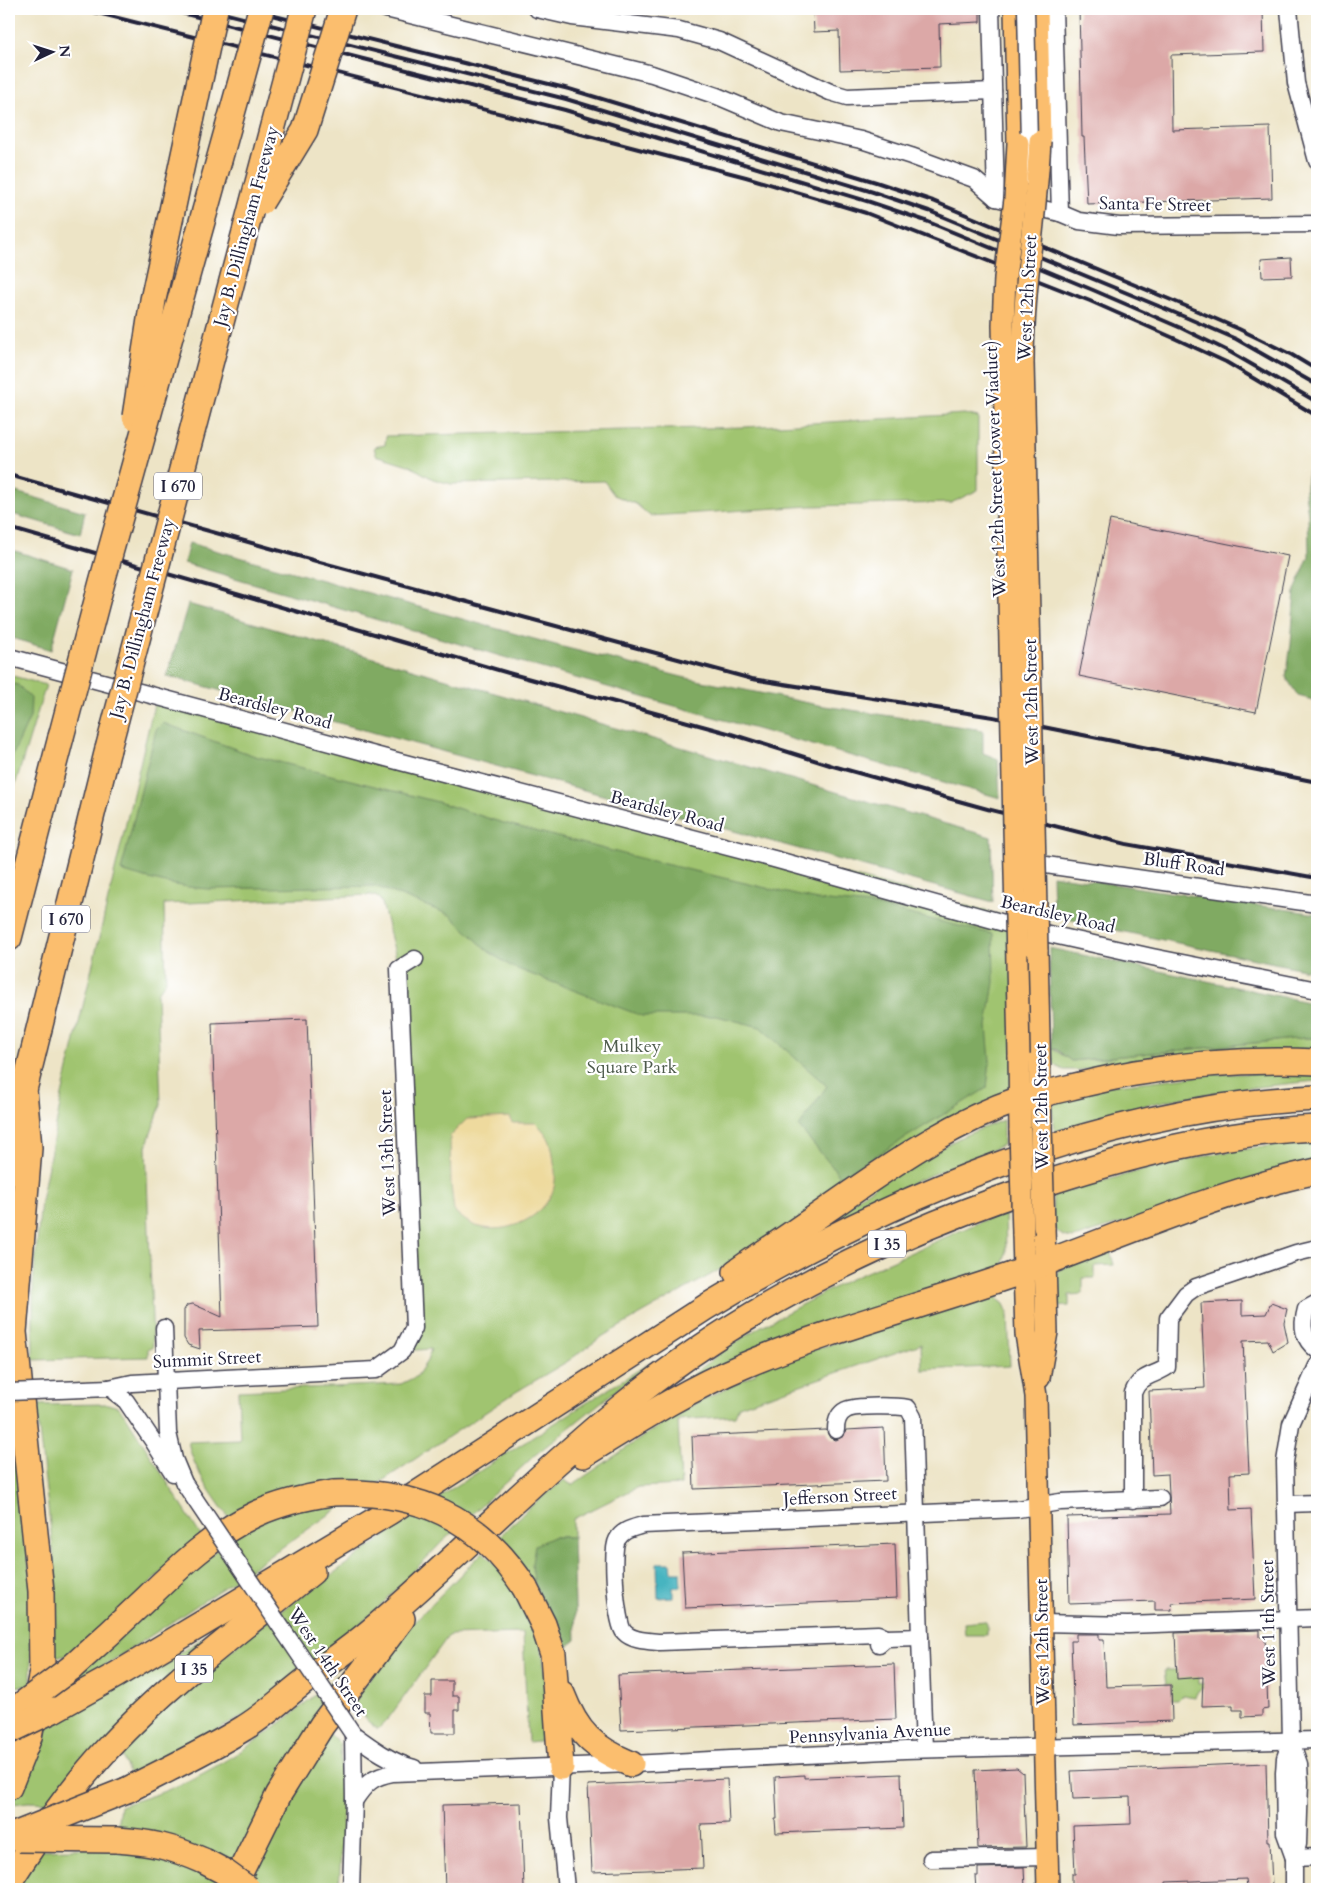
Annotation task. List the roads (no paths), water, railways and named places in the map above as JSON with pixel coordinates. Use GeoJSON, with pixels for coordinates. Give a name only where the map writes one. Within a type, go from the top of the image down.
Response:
{"type":"FeatureCollection","features":[{"type":"Feature","properties":{"kind":"highway"},"geometry":{"type":"LineString","coordinates":[[118,528],[152,300],[215,9]]}},
{"type":"Feature","properties":{"kind":"highway","name":"I 670"},"geometry":{"type":"LineString","coordinates":[[9,938],[102,582],[261,9]]}},
{"type":"Feature","properties":{"kind":"highway","name":"Jay B. Dillingham Freeway"},"geometry":{"type":"LineString","coordinates":[[9,1172],[24,1090],[108,749],[304,9]]}},
{"type":"Feature","properties":{"kind":"highway"},"geometry":{"type":"LineString","coordinates":[[247,223],[305,130],[343,9]]}},
{"type":"Feature","properties":{"kind":"highway"},"geometry":{"type":"LineString","coordinates":[[551,1408],[690,1303],[910,1152],[972,1118],[1031,1097],[1134,1073],[1196,1064],[1266,1060],[1317,1062]]}},
{"type":"Feature","properties":{"kind":"highway"},"geometry":{"type":"LineString","coordinates":[[14,1777],[29,1737],[42,1672],[41,1591],[14,1332],[29,1148],[24,1090]]}},
{"type":"Feature","properties":{"kind":"highway","name":"I 35"},"geometry":{"type":"LineString","coordinates":[[9,1731],[53,1710],[116,1675],[389,1512],[706,1307],[757,1277],[864,1221],[923,1195],[1031,1154],[1148,1121],[1230,1105],[1317,1098]]}},
{"type":"Feature","properties":{"kind":"highway","name":"I 35"},"geometry":{"type":"LineString","coordinates":[[15,1843],[127,1790],[246,1727],[369,1633],[620,1407],[677,1364],[736,1325],[796,1289],[866,1253],[992,1202],[1125,1159],[1209,1140],[1294,1129],[1317,1128]]}},
{"type":"Feature","properties":{"kind":"highway"},"geometry":{"type":"LineString","coordinates":[[519,1496],[668,1404],[742,1366],[842,1330],[1034,1266],[1243,1190],[1317,1171]]}},
{"type":"Feature","properties":{"kind":"highway"},"geometry":{"type":"LineString","coordinates":[[9,1714],[71,1668],[188,1559],[215,1538],[241,1522],[271,1508],[305,1497],[360,1492],[392,1495],[422,1503],[442,1512],[466,1526],[508,1564],[524,1588],[543,1624],[553,1654],[560,1687],[579,1730],[607,1753],[631,1764]]}},
{"type":"Feature","properties":{"kind":"highway","name":"I 35"},"geometry":{"type":"LineString","coordinates":[[15,1843],[59,1807],[84,1775],[139,1716],[160,1697],[389,1512]]}},
{"type":"Feature","properties":{"kind":"highway","name":"I 35"},"geometry":{"type":"LineString","coordinates":[[232,1889],[279,1794],[322,1725],[433,1576]]}},
{"type":"Feature","properties":{"kind":"highway"},"geometry":{"type":"LineString","coordinates":[[553,1654],[560,1767]]}},
{"type":"Feature","properties":{"kind":"highway"},"geometry":{"type":"LineString","coordinates":[[9,1882],[15,1843],[116,1840],[142,1841],[163,1845],[204,1861],[223,1871],[248,1889]]}},
{"type":"Feature","properties":{"kind":"main road","name":"West 12th Street"},"geometry":{"type":"LineString","coordinates":[[1015,9],[1018,165],[1005,278],[1002,364],[1031,1097],[1041,1126],[1044,1227],[1034,1266]]}},
{"type":"Feature","properties":{"kind":"main road","name":"West 12th Street"},"geometry":{"type":"LineString","coordinates":[[1029,1055],[1023,363],[1024,307],[1038,182],[1040,141],[1036,9]]}},
{"type":"Feature","properties":{"kind":"main road","name":"West 12th Street"},"geometry":{"type":"LineString","coordinates":[[1031,1097],[1020,1131],[1023,1234],[1034,1266],[1046,1332],[1036,1396],[1048,1889]]}},
{"type":"Feature","properties":{"kind":"street"},"geometry":{"type":"LineString","coordinates":[[386,9],[652,74],[717,96],[781,123],[861,140],[947,169],[974,179],[996,198]]}},
{"type":"Feature","properties":{"kind":"street"},"geometry":{"type":"LineString","coordinates":[[537,9],[572,17],[679,30],[718,41],[847,98],[993,91]]}},
{"type":"Feature","properties":{"kind":"street"},"geometry":{"type":"LineString","coordinates":[[991,9],[996,198]]}},
{"type":"Feature","properties":{"kind":"street","name":"West 12th Street (Lower Viaduct)"},"geometry":{"type":"LineString","coordinates":[[1026,9],[1029,143],[1011,325],[1027,929]]}},
{"type":"Feature","properties":{"kind":"street"},"geometry":{"type":"LineString","coordinates":[[1054,9],[1060,212]]}},
{"type":"Feature","properties":{"kind":"street"},"geometry":{"type":"LineString","coordinates":[[1289,9],[1296,83],[1317,161]]}},
{"type":"Feature","properties":{"kind":"street","name":"Santa Fe Street"},"geometry":{"type":"LineString","coordinates":[[996,198],[1060,212],[1078,221],[1119,226],[1317,224]]}},
{"type":"Feature","properties":{"kind":"street","name":"Beardsley Road"},"geometry":{"type":"LineString","coordinates":[[9,657],[392,760],[774,859],[1027,929],[1152,957],[1317,990]]}},
{"type":"Feature","properties":{"kind":"street","name":"Bluff Road"},"geometry":{"type":"LineString","coordinates":[[1046,865],[1317,904]]}},
{"type":"Feature","properties":{"kind":"street","name":"West 13th Street"},"geometry":{"type":"LineString","coordinates":[[402,1351],[414,1328],[399,969],[415,959]]}},
{"type":"Feature","properties":{"kind":"street"},"geometry":{"type":"LineString","coordinates":[[1133,1500],[1133,1393],[1139,1381],[1151,1373],[1167,1367],[1167,1322],[1171,1313],[1186,1294],[1196,1287],[1296,1253],[1317,1248]]}},
{"type":"Feature","properties":{"kind":"street"},"geometry":{"type":"LineString","coordinates":[[1317,1303],[1306,1309],[1304,1335],[1308,1343],[1317,1350]]}},
{"type":"Feature","properties":{"kind":"street","name":"West 14th Street"},"geometry":{"type":"LineString","coordinates":[[164,1328],[168,1433],[174,1459],[184,1483],[353,1734],[354,1801],[350,1889]]}},
{"type":"Feature","properties":{"kind":"street","name":"Summit Street"},"geometry":{"type":"LineString","coordinates":[[9,1392],[109,1388],[132,1383],[376,1370],[402,1351]]}},
{"type":"Feature","properties":{"kind":"street","name":"West 11th Street"},"geometry":{"type":"LineString","coordinates":[[1294,1889],[1294,1858],[1285,1833],[1284,1773],[1285,1758],[1291,1741],[1284,1462],[1291,1424],[1317,1366]]}},
{"type":"Feature","properties":{"kind":"street","name":"West 14th Street"},"geometry":{"type":"LineString","coordinates":[[109,1388],[126,1401],[172,1473],[184,1483]]}},
{"type":"Feature","properties":{"kind":"street"},"geometry":{"type":"LineString","coordinates":[[836,1430],[839,1416],[847,1409],[898,1406],[908,1408],[913,1417],[924,1749]]}},
{"type":"Feature","properties":{"kind":"street","name":"Jefferson Street"},"geometry":{"type":"LineString","coordinates":[[920,1637],[886,1638],[878,1634],[660,1642],[629,1637],[622,1630],[618,1616],[614,1552],[617,1539],[628,1529],[643,1525],[1018,1509],[1060,1502],[1160,1498]]}},
{"type":"Feature","properties":{"kind":"street"},"geometry":{"type":"LineString","coordinates":[[1286,1504],[1317,1503]]}},
{"type":"Feature","properties":{"kind":"street"},"geometry":{"type":"LineString","coordinates":[[1042,1623],[1128,1625],[1317,1618]]}},
{"type":"Feature","properties":{"kind":"street","name":"Pennsylvania Avenue"},"geometry":{"type":"LineString","coordinates":[[353,1734],[401,1764],[424,1771]]}},
{"type":"Feature","properties":{"kind":"street","name":"Pennsylvania Avenue"},"geometry":{"type":"LineString","coordinates":[[354,1801],[364,1785],[378,1776],[424,1771],[631,1764],[924,1749],[1317,1740]]}},
{"type":"Feature","properties":{"kind":"street"},"geometry":{"type":"LineString","coordinates":[[560,1767],[559,1818],[566,1889]]}},
{"type":"Feature","properties":{"kind":"street"},"geometry":{"type":"LineString","coordinates":[[931,1859],[1048,1857]]}},
{"type":"Feature","properties":{"kind":"street"},"geometry":{"type":"LineString","coordinates":[[1294,1858],[1317,1857]]}},
{"type":"Feature","properties":{"kind":"water"},"geometry":{"type":"Polygon","coordinates":[[[657,1563],[671,1563],[672,1572],[680,1572],[681,1587],[673,1587],[673,1597],[658,1598],[657,1563]]]}},
{"type":"Feature","properties":{"kind":"railway"},"geometry":{"type":"LineString","coordinates":[[82,9],[558,128],[746,177],[866,213],[1090,301],[1176,339],[1226,362],[1317,416]]}},
{"type":"Feature","properties":{"kind":"railway"},"geometry":{"type":"LineString","coordinates":[[166,9],[565,110],[870,202],[926,221],[1181,328],[1230,352],[1317,402]]}},
{"type":"Feature","properties":{"kind":"railway"},"geometry":{"type":"LineString","coordinates":[[207,9],[566,99],[873,192],[929,211],[1236,339],[1317,385]]}},
{"type":"Feature","properties":{"kind":"railway"},"geometry":{"type":"LineString","coordinates":[[247,9],[569,89],[933,201],[1239,329],[1292,355],[1317,370]]}},
{"type":"Feature","properties":{"kind":"railway"},"geometry":{"type":"LineString","coordinates":[[9,475],[316,561],[752,679],[993,717],[1317,782]]}},
{"type":"Feature","properties":{"kind":"railway"},"geometry":{"type":"LineString","coordinates":[[9,528],[991,810],[1126,844],[1317,878]]}},
{"type":"Feature","properties":{"kind":"park label","name":"Mulkey Square Park"},"geometry":{"type":"Point","coordinates":[632,1056]}}]}
